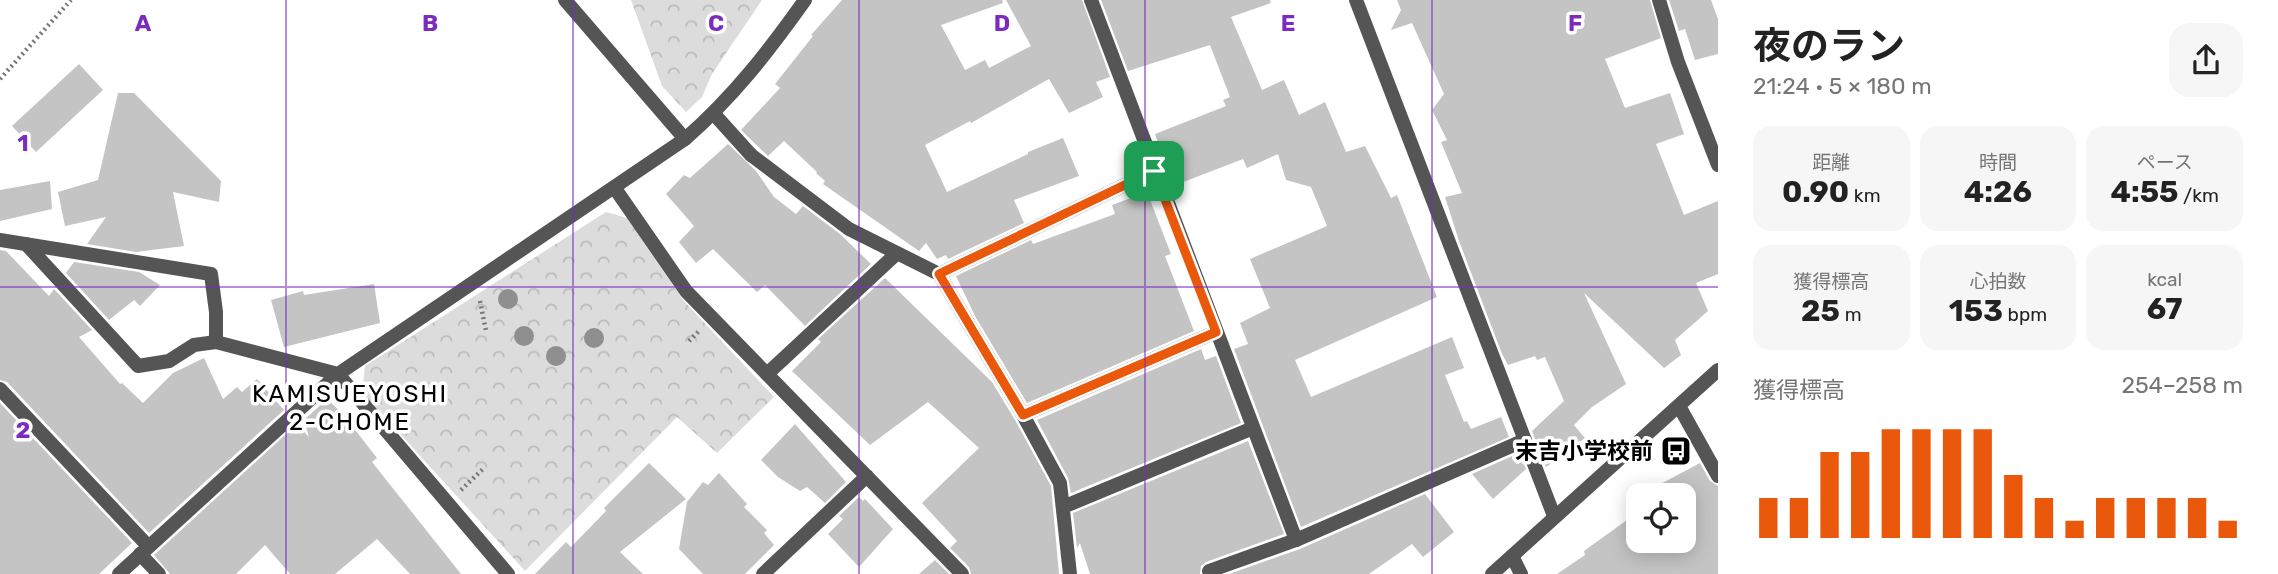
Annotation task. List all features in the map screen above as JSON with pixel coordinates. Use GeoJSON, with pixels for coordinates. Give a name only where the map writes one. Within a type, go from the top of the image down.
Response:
{"type":"FeatureCollection","features":[{"type":"Feature","properties":{"kind":"street"},"geometry":{"type":"LineString","coordinates":[[565,0],[685,139]]}},
{"type":"Feature","properties":{"kind":"street"},"geometry":{"type":"LineString","coordinates":[[119,574],[338,373],[685,139],[714,114],[759,64],[804,0]]}},
{"type":"Feature","properties":{"kind":"street"},"geometry":{"type":"LineString","coordinates":[[1091,0],[1296,540]]}},
{"type":"Feature","properties":{"kind":"street"},"geometry":{"type":"LineString","coordinates":[[1356,0],[1554,516]]}},
{"type":"Feature","properties":{"kind":"street"},"geometry":{"type":"LineString","coordinates":[[1659,0],[1678,62],[1718,165]]}},
{"type":"Feature","properties":{"kind":"street"},"geometry":{"type":"LineString","coordinates":[[714,114],[751,155],[849,229],[939,274],[1060,483],[1070,574]]}},
{"type":"Feature","properties":{"kind":"street"},"geometry":{"type":"LineString","coordinates":[[939,274],[1154,171]]}},
{"type":"Feature","properties":{"kind":"street"},"geometry":{"type":"LineString","coordinates":[[614,187],[686,291],[962,574]]}},
{"type":"Feature","properties":{"kind":"street"},"geometry":{"type":"LineString","coordinates":[[0,240],[211,274],[216,312],[216,342]]}},
{"type":"Feature","properties":{"kind":"street"},"geometry":{"type":"LineString","coordinates":[[26,244],[138,366],[169,361],[194,345],[216,342],[338,373],[508,574]]}},
{"type":"Feature","properties":{"kind":"street"},"geometry":{"type":"LineString","coordinates":[[767,374],[896,254]]}},
{"type":"Feature","properties":{"kind":"street"},"geometry":{"type":"LineString","coordinates":[[1023,415],[1216,332]]}},
{"type":"Feature","properties":{"kind":"street"},"geometry":{"type":"LineString","coordinates":[[1492,574],[1718,370]]}},
{"type":"Feature","properties":{"kind":"street"},"geometry":{"type":"LineString","coordinates":[[0,389],[144,550],[159,574]]}},
{"type":"Feature","properties":{"kind":"street"},"geometry":{"type":"LineString","coordinates":[[1679,406],[1718,476]]}},
{"type":"Feature","properties":{"kind":"street"},"geometry":{"type":"LineString","coordinates":[[1063,507],[1253,428]]}},
{"type":"Feature","properties":{"kind":"street"},"geometry":{"type":"LineString","coordinates":[[1207,573],[1296,540],[1525,440]]}},
{"type":"Feature","properties":{"kind":"street"},"geometry":{"type":"LineString","coordinates":[[768,572],[867,476]]}},
{"type":"Feature","properties":{"kind":"street"},"geometry":{"type":"LineString","coordinates":[[1512,556],[1521,574]]}},
{"type":"Feature","properties":{"kind":"path"},"geometry":{"type":"LineString","coordinates":[[0,79],[71,0]]}},
{"type":"Feature","properties":{"kind":"path"},"geometry":{"type":"LineString","coordinates":[[447,503],[484,468]]}},
{"type":"Feature","properties":{"kind":"green space"},"geometry":{"type":"Polygon","coordinates":[[[631,0],[762,0],[712,74],[702,97],[686,112],[662,86],[631,0]]]}},
{"type":"Feature","properties":{"kind":"green space"},"geometry":{"type":"Polygon","coordinates":[[[606,212],[627,218],[683,300],[774,397],[717,453],[677,417],[525,571],[362,392],[365,366],[606,212]]]}},
{"type":"Feature","properties":{"kind":"building"},"geometry":{"type":"Polygon","coordinates":[[[842,0],[1002,0],[1003,3],[941,25],[965,70],[985,60],[989,68],[1031,46],[1006,0],[1082,0],[1110,77],[1096,82],[1103,97],[1069,113],[1049,79],[971,123],[970,121],[925,145],[947,192],[1063,138],[1079,176],[1014,200],[1024,223],[948,259],[946,255],[937,259],[926,243],[919,251],[823,184],[825,181],[817,172],[784,141],[768,156],[741,130],[780,88],[775,84],[813,36],[811,35],[842,0]]]}},
{"type":"Feature","properties":{"kind":"building"},"geometry":{"type":"Polygon","coordinates":[[[1101,0],[1270,0],[1271,3],[1231,17],[1262,90],[1284,80],[1299,115],[1325,102],[1346,152],[1365,146],[1391,198],[1397,195],[1437,297],[1295,360],[1311,397],[1452,337],[1464,368],[1445,375],[1464,422],[1467,421],[1471,429],[1501,417],[1509,437],[1301,527],[1234,349],[1248,344],[1240,323],[1270,308],[1250,259],[1327,226],[1311,187],[1286,180],[1278,154],[1247,168],[1243,159],[1173,186],[1155,134],[1226,106],[1223,100],[1230,97],[1210,45],[1128,71],[1101,0]]]}},
{"type":"Feature","properties":{"kind":"building"},"geometry":{"type":"Polygon","coordinates":[[[1397,0],[1650,0],[1661,38],[1605,59],[1625,108],[1670,93],[1684,134],[1656,144],[1684,215],[1718,201],[1718,274],[1696,283],[1708,311],[1675,340],[1681,355],[1664,368],[1584,293],[1626,384],[1592,407],[1574,425],[1585,438],[1546,467],[1532,431],[1564,401],[1545,357],[1537,360],[1535,356],[1508,365],[1502,354],[1445,197],[1462,193],[1441,142],[1447,140],[1432,110],[1444,94],[1412,23],[1391,30],[1401,10],[1397,0]]]}},
{"type":"Feature","properties":{"kind":"building"},"geometry":{"type":"Polygon","coordinates":[[[1669,0],[1711,0],[1718,19],[1718,54],[1695,60],[1685,29],[1679,31],[1669,0]]]}},
{"type":"Feature","properties":{"kind":"building"},"geometry":{"type":"Polygon","coordinates":[[[79,64],[103,90],[36,152],[12,126],[79,64]]]}},
{"type":"Feature","properties":{"kind":"building"},"geometry":{"type":"Polygon","coordinates":[[[118,93],[134,93],[221,181],[219,202],[173,192],[184,246],[136,252],[87,244],[106,217],[65,226],[58,192],[98,180],[118,93]]]}},
{"type":"Feature","properties":{"kind":"building"},"geometry":{"type":"Polygon","coordinates":[[[728,144],[756,171],[774,197],[796,214],[803,206],[840,234],[871,264],[805,326],[765,285],[757,292],[713,249],[696,263],[679,242],[694,226],[666,194],[684,175],[690,178],[728,144]]]}},
{"type":"Feature","properties":{"kind":"building"},"geometry":{"type":"Polygon","coordinates":[[[50,181],[52,209],[0,221],[0,190],[50,181]]]}},
{"type":"Feature","properties":{"kind":"building"},"geometry":{"type":"Polygon","coordinates":[[[1147,192],[1171,254],[1165,256],[1194,331],[1027,403],[975,316],[956,276],[1031,240],[1033,244],[1115,214],[1112,205],[1147,192]]]}},
{"type":"Feature","properties":{"kind":"building"},"geometry":{"type":"Polygon","coordinates":[[[0,250],[6,251],[49,296],[54,289],[92,330],[79,337],[120,384],[143,403],[173,373],[204,358],[223,399],[237,387],[242,392],[257,379],[284,410],[149,533],[7,382],[0,380],[0,250]]]}},
{"type":"Feature","properties":{"kind":"building"},"geometry":{"type":"Polygon","coordinates":[[[74,262],[139,272],[160,285],[140,306],[134,300],[109,320],[66,273],[74,262]]]}},
{"type":"Feature","properties":{"kind":"building"},"geometry":{"type":"Polygon","coordinates":[[[885,278],[992,382],[1015,420],[1051,486],[1059,574],[971,574],[969,567],[950,548],[957,541],[922,503],[979,448],[928,402],[870,445],[792,371],[821,342],[818,339],[885,278]]]}},
{"type":"Feature","properties":{"kind":"building"},"geometry":{"type":"Polygon","coordinates":[[[374,284],[380,323],[284,347],[271,300],[303,291],[304,295],[374,284]]]}},
{"type":"Feature","properties":{"kind":"building"},"geometry":{"type":"Polygon","coordinates":[[[1201,349],[1205,360],[1216,356],[1241,423],[1071,493],[1068,478],[1037,420],[1201,349]]]}},
{"type":"Feature","properties":{"kind":"building"},"geometry":{"type":"Polygon","coordinates":[[[327,399],[342,413],[377,458],[372,462],[461,574],[410,574],[377,539],[335,574],[290,574],[265,545],[236,574],[170,574],[154,555],[297,424],[309,437],[304,420],[327,399]]]}},
{"type":"Feature","properties":{"kind":"building"},"geometry":{"type":"Polygon","coordinates":[[[0,403],[132,543],[99,574],[0,574],[0,403]]]}},
{"type":"Feature","properties":{"kind":"building"},"geometry":{"type":"Polygon","coordinates":[[[795,424],[846,482],[825,503],[807,487],[800,491],[778,477],[761,460],[795,424]]]}},
{"type":"Feature","properties":{"kind":"building"},"geometry":{"type":"Polygon","coordinates":[[[1248,441],[1284,534],[1206,562],[1201,566],[1200,574],[1090,574],[1080,543],[1077,548],[1073,513],[1248,441]]]}},
{"type":"Feature","properties":{"kind":"building"},"geometry":{"type":"Polygon","coordinates":[[[1519,453],[1526,469],[1493,499],[1472,474],[1519,453]]]}},
{"type":"Feature","properties":{"kind":"building"},"geometry":{"type":"Polygon","coordinates":[[[649,463],[686,499],[620,552],[643,574],[535,574],[566,542],[571,547],[606,511],[604,508],[649,463]]]}},
{"type":"Feature","properties":{"kind":"building"},"geometry":{"type":"Polygon","coordinates":[[[1700,463],[1710,481],[1718,486],[1718,574],[1557,574],[1626,521],[1626,553],[1696,553],[1696,483],[1662,483],[1700,463]]]}},
{"type":"Feature","properties":{"kind":"building"},"geometry":{"type":"Polygon","coordinates":[[[719,473],[747,504],[744,507],[767,530],[764,533],[774,545],[745,574],[703,574],[679,549],[687,502],[703,482],[708,485],[719,473]]]}},
{"type":"Feature","properties":{"kind":"building"},"geometry":{"type":"Polygon","coordinates":[[[1425,494],[1454,532],[1423,557],[1412,544],[1369,574],[1229,574],[1300,549],[1425,494]]]}},
{"type":"Feature","properties":{"kind":"building"},"geometry":{"type":"Polygon","coordinates":[[[859,497],[863,501],[865,499],[893,529],[859,567],[828,534],[843,519],[839,516],[859,497]]]}},
{"type":"Feature","properties":{"kind":"building"},"geometry":{"type":"Polygon","coordinates":[[[935,560],[949,574],[919,574],[935,560]]]}},
{"type":"Feature","properties":{"kind":"place","name":"末吉小学校前"},"geometry":{"type":"Point","coordinates":[1676,451]}},
{"type":"Feature","properties":{"kind":"district","name":"KAMISUEYOSHI 2-CHOME"},"geometry":{"type":"Point","coordinates":[350,408]}},
{"type":"Feature","properties":{"kind":"route"},"geometry":{"type":"LineString","coordinates":[[1154,171],[1216,332],[1023,415],[939,274],[1154,171]]}}]}
